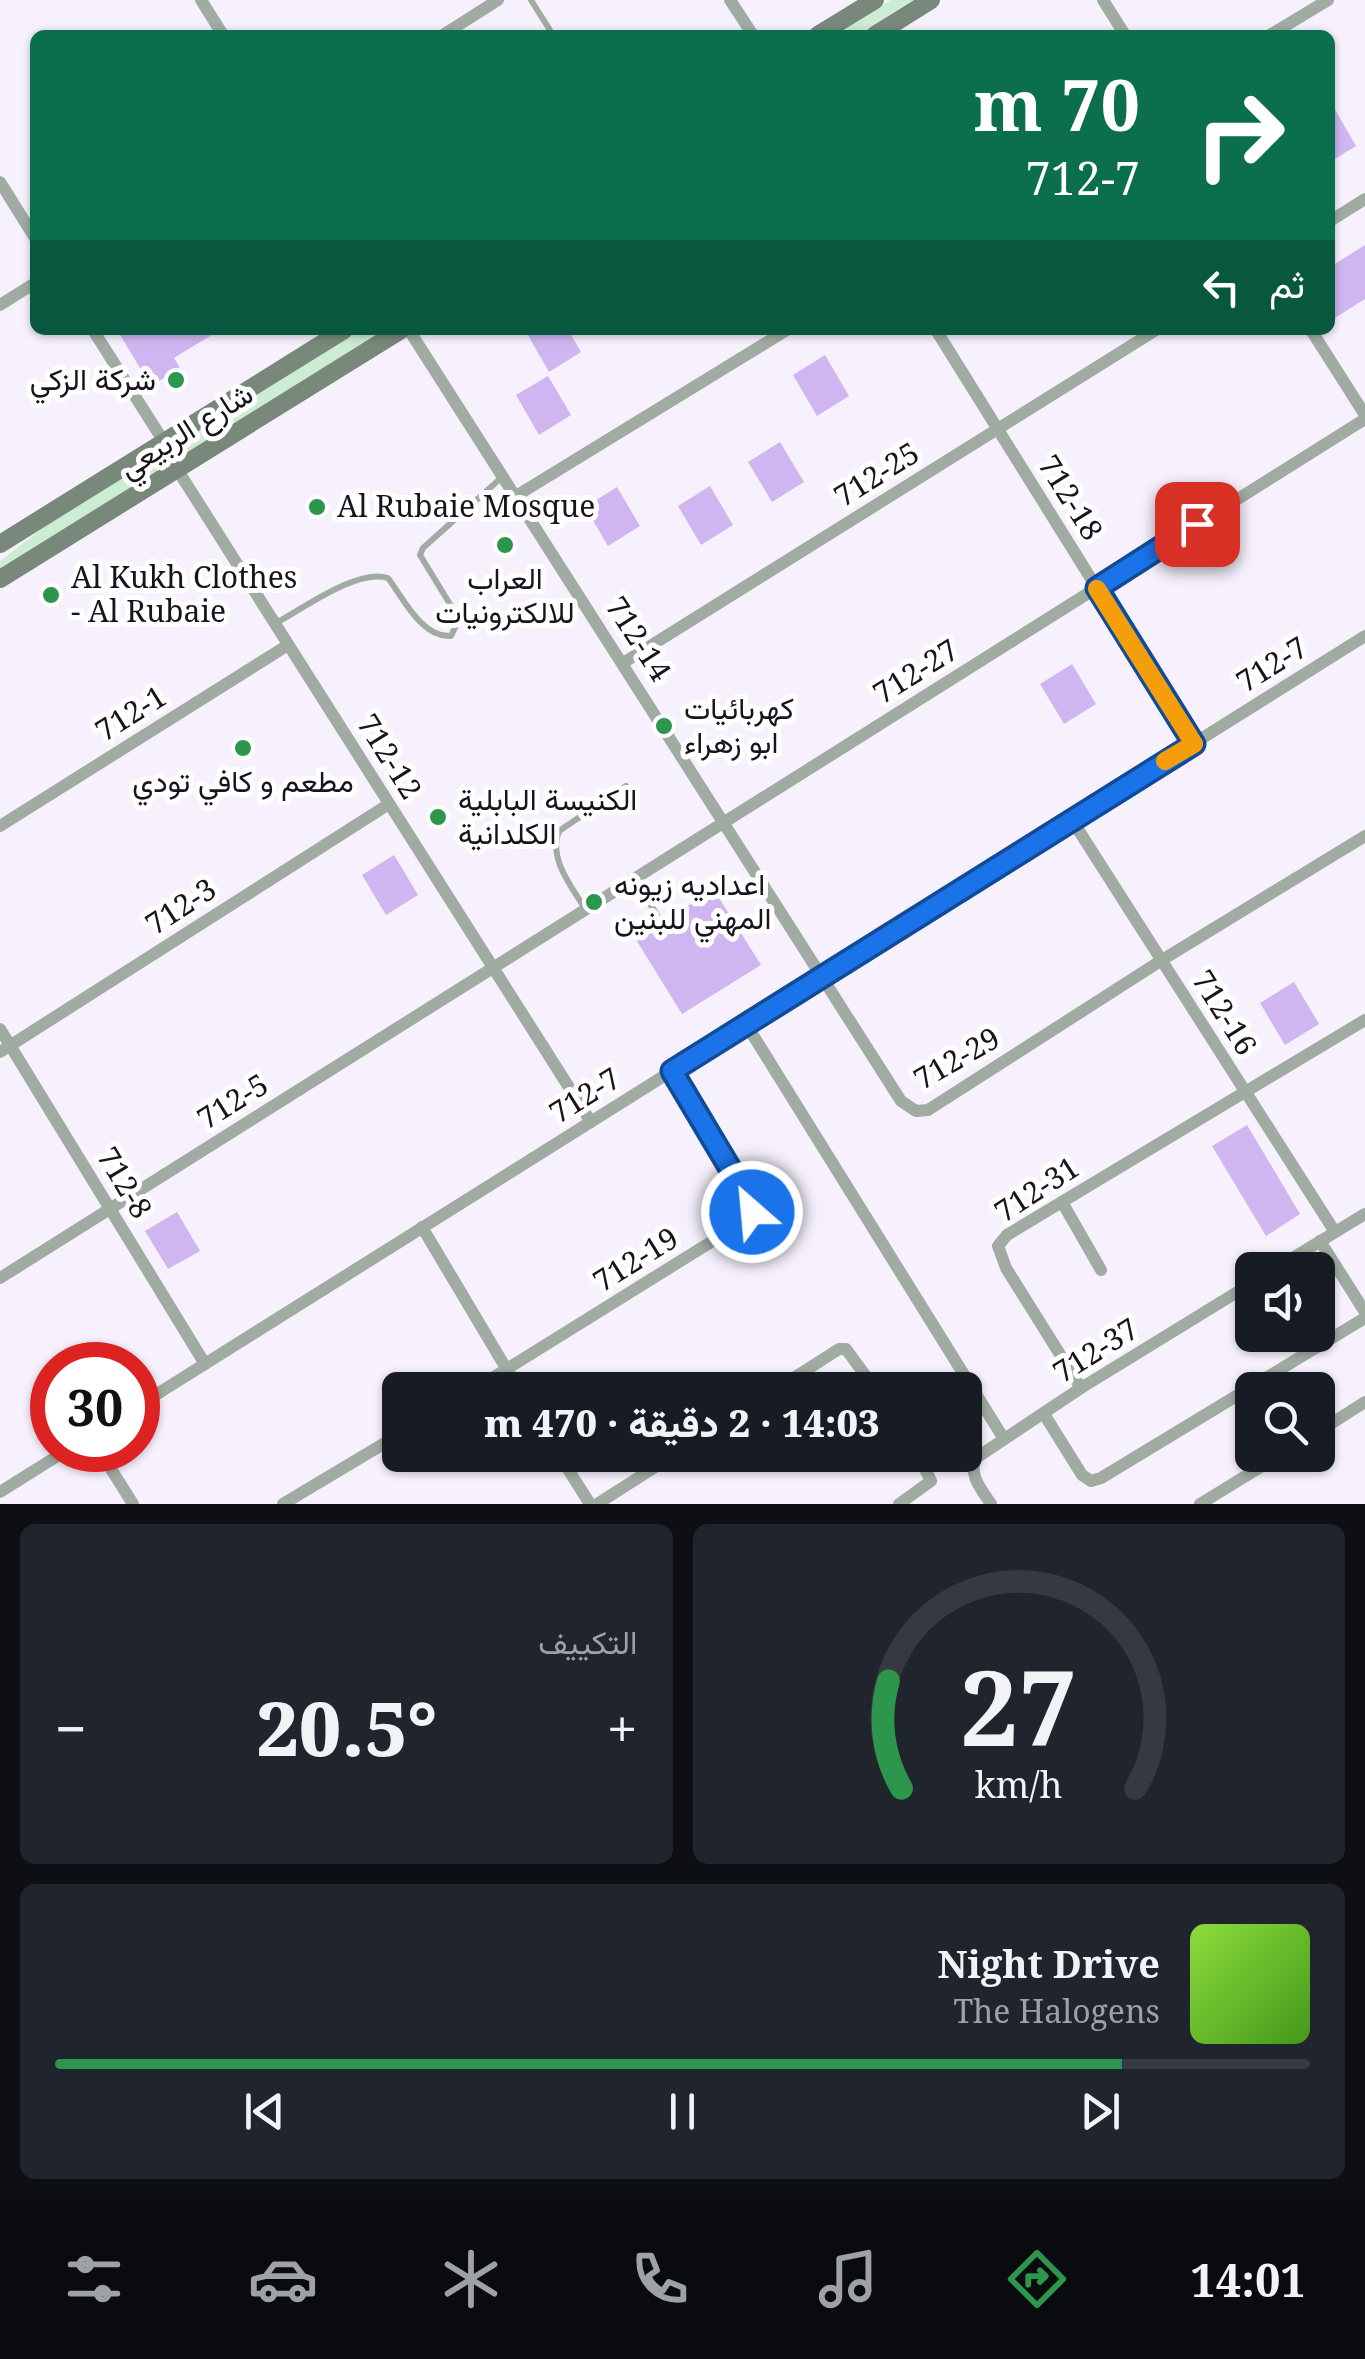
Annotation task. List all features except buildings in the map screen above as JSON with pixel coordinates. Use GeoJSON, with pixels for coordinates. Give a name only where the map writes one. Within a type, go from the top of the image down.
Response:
{"type":"FeatureCollection","features":[{"type":"Feature","properties":{"kind":"street"},"geometry":{"type":"LineString","coordinates":[[201,0],[220,30]]}},
{"type":"Feature","properties":{"kind":"street"},"geometry":{"type":"LineString","coordinates":[[452,30],[498,0]]}},
{"type":"Feature","properties":{"kind":"street"},"geometry":{"type":"LineString","coordinates":[[730,0],[750,30]]}},
{"type":"Feature","properties":{"kind":"street"},"geometry":{"type":"LineString","coordinates":[[826,30],[875,0]]}},
{"type":"Feature","properties":{"kind":"street"},"geometry":{"type":"LineString","coordinates":[[883,30],[931,0]]}},
{"type":"Feature","properties":{"kind":"street"},"geometry":{"type":"LineString","coordinates":[[1102,0],[1122,30]]}},
{"type":"Feature","properties":{"kind":"street"},"geometry":{"type":"LineString","coordinates":[[1278,30],[1328,0]]}},
{"type":"Feature","properties":{"kind":"street"},"geometry":{"type":"LineString","coordinates":[[0,182],[30,220]]}},
{"type":"Feature","properties":{"kind":"street"},"geometry":{"type":"LineString","coordinates":[[1335,219],[1365,200]]}},
{"type":"Feature","properties":{"kind":"street"},"geometry":{"type":"LineString","coordinates":[[0,306],[30,287]]}},
{"type":"Feature","properties":{"kind":"street"},"geometry":{"type":"LineString","coordinates":[[96,335],[164,442]]}},
{"type":"Feature","properties":{"kind":"street","name":"شارع الربيعي"},"geometry":{"type":"LineString","coordinates":[[0,544],[336,335]]}},
{"type":"Feature","properties":{"kind":"street","name":"شارع الربيعي"},"geometry":{"type":"LineString","coordinates":[[0,579],[394,335]]}},
{"type":"Feature","properties":{"kind":"street","name":"712-14"},"geometry":{"type":"LineString","coordinates":[[413,335],[824,975]]}},
{"type":"Feature","properties":{"kind":"street"},"geometry":{"type":"LineString","coordinates":[[516,496],[779,335]]}},
{"type":"Feature","properties":{"kind":"street","name":"712-18"},"geometry":{"type":"LineString","coordinates":[[939,335],[1194,744]]}},
{"type":"Feature","properties":{"kind":"street","name":"712-25"},"geometry":{"type":"LineString","coordinates":[[624,663],[1148,335]]}},
{"type":"Feature","properties":{"kind":"street"},"geometry":{"type":"LineString","coordinates":[[1314,335],[1365,417]]}},
{"type":"Feature","properties":{"kind":"street","name":"712-27"},"geometry":{"type":"LineString","coordinates":[[493,968],[1365,417]]}},
{"type":"Feature","properties":{"kind":"street","name":"712-12"},"geometry":{"type":"LineString","coordinates":[[177,470],[590,1122]]}},
{"type":"Feature","properties":{"kind":"street","name":"712-7"},"geometry":{"type":"LineString","coordinates":[[160,1392],[1365,636]]}},
{"type":"Feature","properties":{"kind":"street","name":"712-1"},"geometry":{"type":"LineString","coordinates":[[0,826],[288,645]]}},
{"type":"Feature","properties":{"kind":"street","name":"712-3"},"geometry":{"type":"LineString","coordinates":[[5,1048],[389,804]]}},
{"type":"Feature","properties":{"kind":"street","name":"712-16"},"geometry":{"type":"LineString","coordinates":[[1072,820],[1334,1232]]}},
{"type":"Feature","properties":{"kind":"street"},"geometry":{"type":"LineString","coordinates":[[1162,960],[1365,836]]}},
{"type":"Feature","properties":{"kind":"street","name":"712-29"},"geometry":{"type":"LineString","coordinates":[[824,975],[902,1101],[916,1111],[928,1110],[1162,960]]}},
{"type":"Feature","properties":{"kind":"street","name":"712-5"},"geometry":{"type":"LineString","coordinates":[[0,1278],[493,968]]}},
{"type":"Feature","properties":{"kind":"street","name":"712-31"},"geometry":{"type":"LineString","coordinates":[[1081,1388],[1006,1268],[998,1246],[1006,1235],[1365,1020]]}},
{"type":"Feature","properties":{"kind":"street"},"geometry":{"type":"LineString","coordinates":[[746,1024],[1004,1439]]}},
{"type":"Feature","properties":{"kind":"street","name":"712-8"},"geometry":{"type":"LineString","coordinates":[[0,1029],[5,1048],[110,1209],[204,1364]]}},
{"type":"Feature","properties":{"kind":"street","name":"712-19"},"geometry":{"type":"LineString","coordinates":[[507,1370],[748,1219],[752,1212],[750,1202],[672,1071]]}},
{"type":"Feature","properties":{"kind":"street"},"geometry":{"type":"LineString","coordinates":[[1062,1202],[1101,1270]]}},
{"type":"Feature","properties":{"kind":"street"},"geometry":{"type":"LineString","coordinates":[[1302,1252],[1365,1214]]}},
{"type":"Feature","properties":{"kind":"street"},"geometry":{"type":"LineString","coordinates":[[422,1228],[507,1370],[504,1372]]}},
{"type":"Feature","properties":{"kind":"street"},"geometry":{"type":"LineString","coordinates":[[1044,1414],[1082,1475],[1091,1480],[1102,1478],[1365,1315],[1320,1241]]}},
{"type":"Feature","properties":{"kind":"street","name":"712-37"},"geometry":{"type":"LineString","coordinates":[[991,1504],[974,1478],[972,1467],[976,1458],[1235,1293]]}},
{"type":"Feature","properties":{"kind":"street"},"geometry":{"type":"LineString","coordinates":[[803,1372],[839,1349],[846,1349],[863,1372]]}},
{"type":"Feature","properties":{"kind":"street"},"geometry":{"type":"LineString","coordinates":[[1335,1421],[1365,1402]]}},
{"type":"Feature","properties":{"kind":"street"},"geometry":{"type":"LineString","coordinates":[[283,1504],[382,1445]]}},
{"type":"Feature","properties":{"kind":"street"},"geometry":{"type":"LineString","coordinates":[[0,1492],[32,1472]]}},
{"type":"Feature","properties":{"kind":"street"},"geometry":{"type":"LineString","coordinates":[[112,1472],[132,1504]]}},
{"type":"Feature","properties":{"kind":"street"},"geometry":{"type":"LineString","coordinates":[[570,1472],[590,1504]]}},
{"type":"Feature","properties":{"kind":"street"},"geometry":{"type":"LineString","coordinates":[[597,1504],[647,1472]]}},
{"type":"Feature","properties":{"kind":"street"},"geometry":{"type":"LineString","coordinates":[[899,1504],[931,1481],[926,1472]]}},
{"type":"Feature","properties":{"kind":"street"},"geometry":{"type":"LineString","coordinates":[[1200,1504],[1252,1472]]}},
{"type":"Feature","properties":{"kind":"lane"},"geometry":{"type":"LineString","coordinates":[[531,0],[550,30]]}},
{"type":"Feature","properties":{"kind":"lane"},"geometry":{"type":"LineString","coordinates":[[275,624],[359,578],[378,574],[388,578],[428,631],[451,636],[459,619],[455,608],[420,555],[502,478]]}},
{"type":"Feature","properties":{"kind":"lane"},"geometry":{"type":"LineString","coordinates":[[585,910],[556,856],[554,843],[559,831],[626,786]]}},
{"type":"Feature","properties":{"kind":"lane"},"geometry":{"type":"LineString","coordinates":[[634,879],[657,915]]}},
{"type":"Feature","properties":{"kind":"green space"},"geometry":{"type":"Polygon","coordinates":[[[891,0],[913,0],[865,30],[843,30],[891,0]]]}},
{"type":"Feature","properties":{"kind":"green space"},"geometry":{"type":"Polygon","coordinates":[[[349,335],[376,335],[0,569],[0,561],[69,508],[349,335]]]}},
{"type":"Feature","properties":{"kind":"slow traffic"},"geometry":{"type":"LineString","coordinates":[[1097,589],[1194,744],[1165,761]]}},
{"type":"Feature","properties":{"kind":"place","name":"شركة الزكي"},"geometry":{"type":"Point","coordinates":[176,380]}},
{"type":"Feature","properties":{"kind":"place","name":"Al Rubaie Mosque"},"geometry":{"type":"Point","coordinates":[317,507]}},
{"type":"Feature","properties":{"kind":"place","name":"العراب للالكترونيات"},"geometry":{"type":"Point","coordinates":[505,545]}},
{"type":"Feature","properties":{"kind":"place","name":"Al Kukh Clothes - Al Rubaie"},"geometry":{"type":"Point","coordinates":[51,595]}},
{"type":"Feature","properties":{"kind":"place","name":"كهربائيات ابو زهراء"},"geometry":{"type":"Point","coordinates":[664,726]}},
{"type":"Feature","properties":{"kind":"place","name":"مطعم و كافي تودي"},"geometry":{"type":"Point","coordinates":[243,748]}},
{"type":"Feature","properties":{"kind":"place","name":"الكنيسة البابلية الكلدانية"},"geometry":{"type":"Point","coordinates":[438,817]}},
{"type":"Feature","properties":{"kind":"place","name":"اعداديه زيونه المهني للبنين"},"geometry":{"type":"Point","coordinates":[594,902]}},
{"type":"Feature","properties":{"kind":"route"},"geometry":{"type":"LineString","coordinates":[[752,1212],[750,1202],[672,1071],[1194,744],[1097,588],[1197,524]]}}]}
